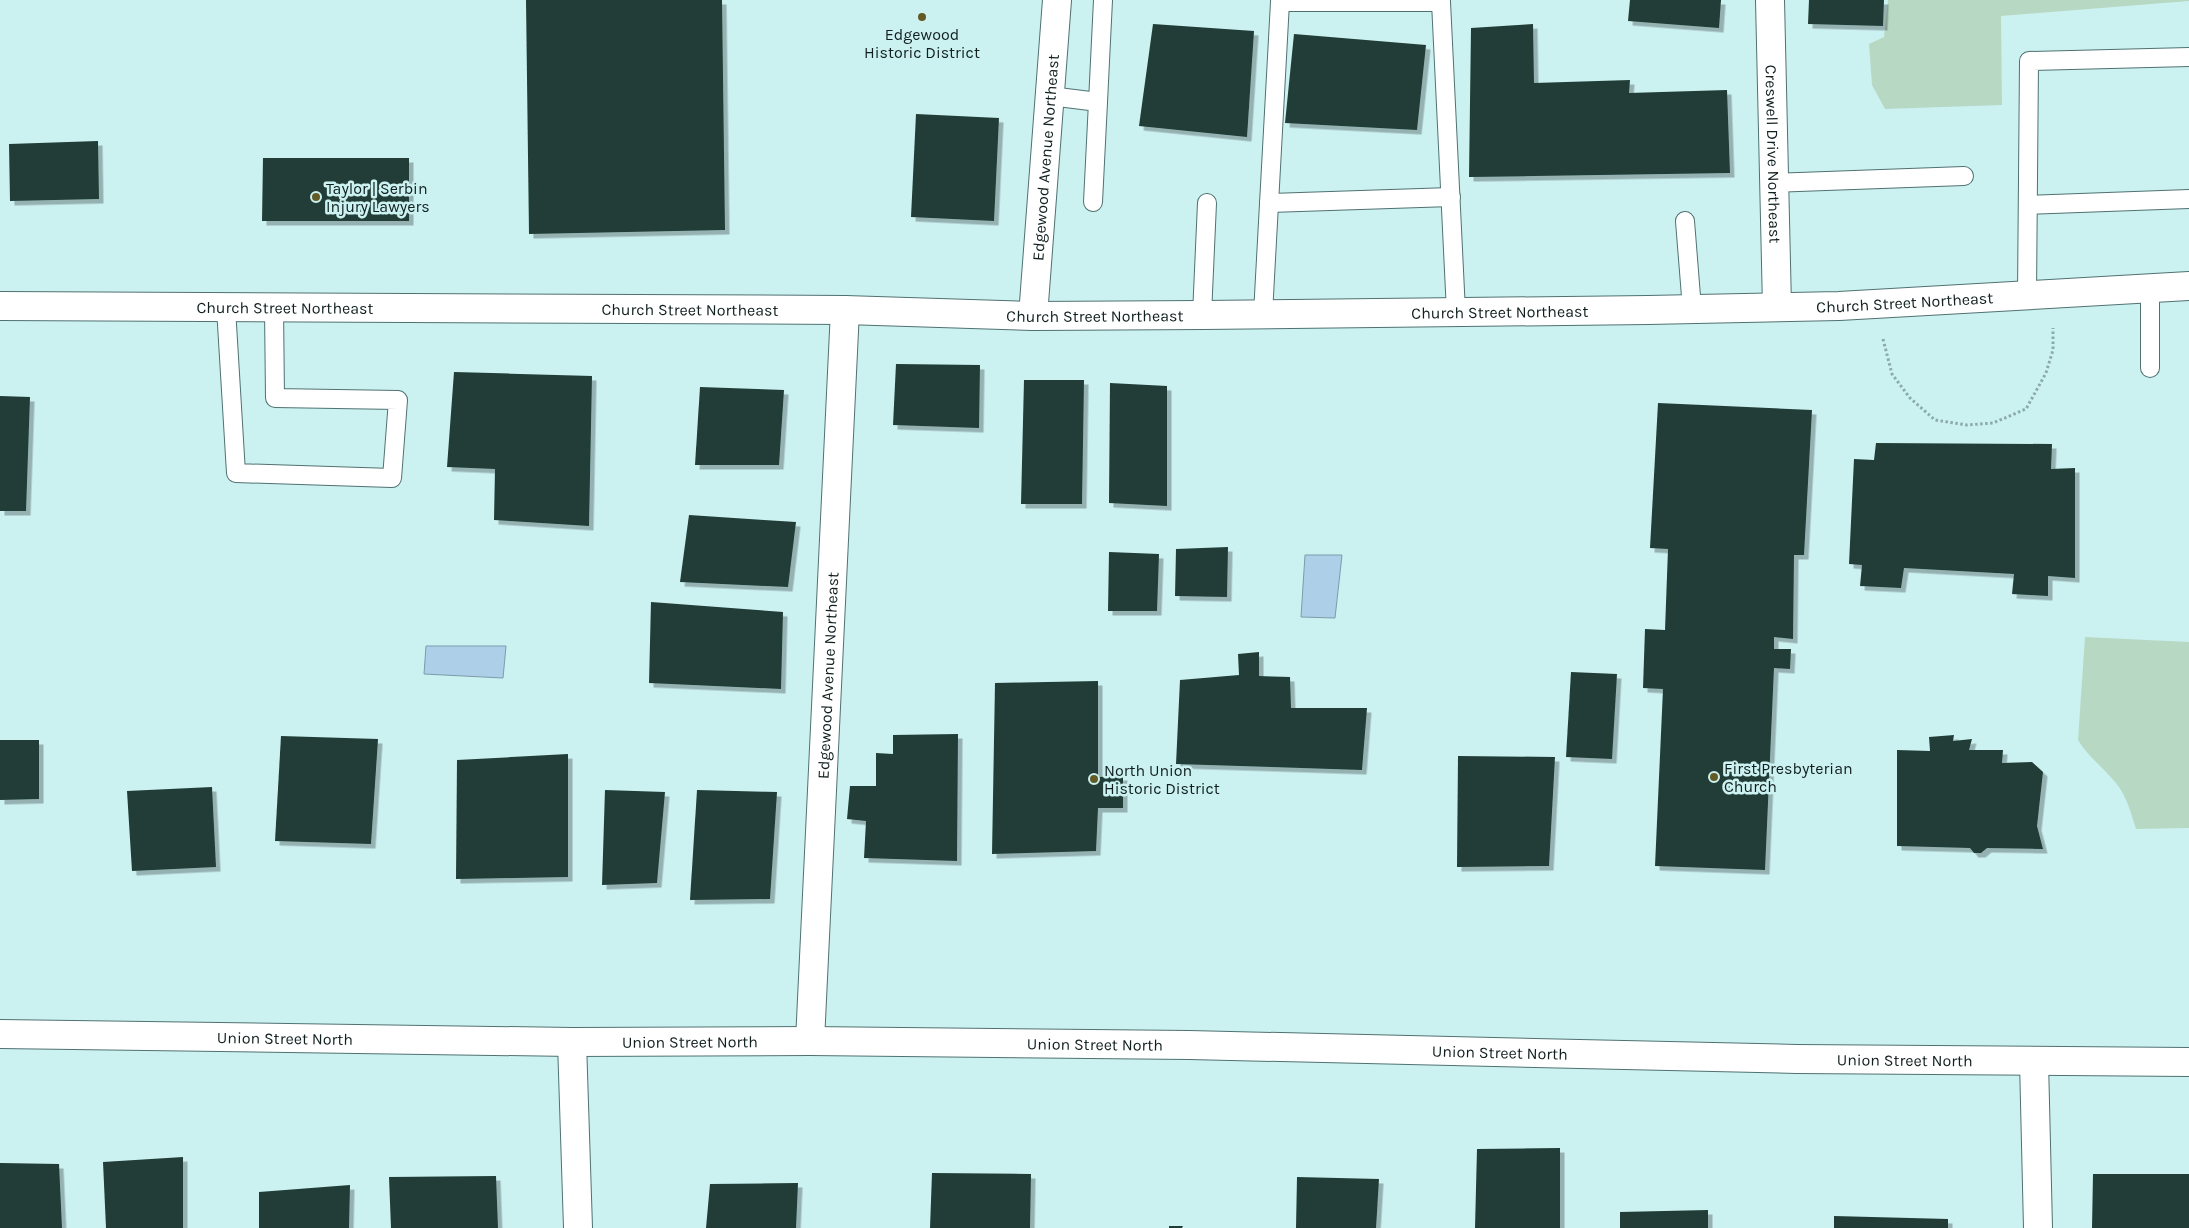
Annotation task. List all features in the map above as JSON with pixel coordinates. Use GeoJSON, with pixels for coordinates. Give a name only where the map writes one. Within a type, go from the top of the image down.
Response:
{"type":"FeatureCollection","features":[{"type":"Feature","properties":{"kind":"street","name":"Edgewood Avenue Northeast"},"geometry":{"type":"LineString","coordinates":[[1034,316],[1057,0]]}},
{"type":"Feature","properties":{"kind":"street","name":"Creswell Drive Northeast"},"geometry":{"type":"LineString","coordinates":[[1770,0],[1777,307]]}},
{"type":"Feature","properties":{"kind":"street","name":"Church Street Northeast"},"geometry":{"type":"LineString","coordinates":[[0,306],[845,310],[1034,316],[1202,315],[1839,306],[2189,286]]}},
{"type":"Feature","properties":{"kind":"street","name":"Edgewood Avenue Northeast"},"geometry":{"type":"LineString","coordinates":[[810,1041],[845,310]]}},
{"type":"Feature","properties":{"kind":"street","name":"Union Street North"},"geometry":{"type":"LineString","coordinates":[[0,1034],[572,1042],[810,1041],[1189,1045],[1797,1059],[2189,1062]]}},
{"type":"Feature","properties":{"kind":"street"},"geometry":{"type":"LineString","coordinates":[[572,1042],[578,1228]]}},
{"type":"Feature","properties":{"kind":"street"},"geometry":{"type":"LineString","coordinates":[[2034,1061],[2038,1228]]}},
{"type":"Feature","properties":{"kind":"lane"},"geometry":{"type":"LineString","coordinates":[[1093,202],[1103,0]]}},
{"type":"Feature","properties":{"kind":"lane"},"geometry":{"type":"LineString","coordinates":[[1263,314],[1280,2],[1441,2],[1456,312]]}},
{"type":"Feature","properties":{"kind":"lane"},"geometry":{"type":"LineString","coordinates":[[2027,295],[2030,61],[2189,57]]}},
{"type":"Feature","properties":{"kind":"lane"},"geometry":{"type":"LineString","coordinates":[[1050,96],[1098,102]]}},
{"type":"Feature","properties":{"kind":"lane"},"geometry":{"type":"LineString","coordinates":[[1774,183],[1964,176]]}},
{"type":"Feature","properties":{"kind":"lane"},"geometry":{"type":"LineString","coordinates":[[1269,203],[1450,197]]}},
{"type":"Feature","properties":{"kind":"lane"},"geometry":{"type":"LineString","coordinates":[[2028,205],[2189,199]]}},
{"type":"Feature","properties":{"kind":"lane"},"geometry":{"type":"LineString","coordinates":[[1202,315],[1207,203]]}},
{"type":"Feature","properties":{"kind":"lane"},"geometry":{"type":"LineString","coordinates":[[1685,221],[1692,309]]}},
{"type":"Feature","properties":{"kind":"lane"},"geometry":{"type":"LineString","coordinates":[[2150,288],[2150,368]]}},
{"type":"Feature","properties":{"kind":"lane"},"geometry":{"type":"LineString","coordinates":[[226,308],[236,473],[392,478],[398,400],[275,398],[274,308]]}},
{"type":"Feature","properties":{"kind":"path"},"geometry":{"type":"LineString","coordinates":[[1882,338],[1892,374],[1910,398],[1935,420],[1976,424],[1993,423],[2026,409],[2046,373],[2053,350],[2053,325]]}},
{"type":"Feature","properties":{"kind":"green space"},"geometry":{"type":"Polygon","coordinates":[[[1888,0],[2189,1],[2001,16],[2002,105],[1885,109],[1872,85],[1869,44],[1884,37],[1888,0]]]}},
{"type":"Feature","properties":{"kind":"green space"},"geometry":{"type":"Polygon","coordinates":[[[2085,637],[2189,642],[2189,828],[2136,829],[2128,804],[2119,787],[2086,752],[2078,740],[2085,637]]]}},
{"type":"Feature","properties":{"kind":"water"},"geometry":{"type":"Polygon","coordinates":[[[1305,555],[1342,555],[1335,618],[1301,617],[1305,555]]]}},
{"type":"Feature","properties":{"kind":"water"},"geometry":{"type":"Polygon","coordinates":[[[426,646],[506,646],[503,678],[424,674],[426,646]]]}},
{"type":"Feature","properties":{"kind":"building"},"geometry":{"type":"Polygon","coordinates":[[[526,0],[722,0],[725,230],[529,234],[526,0]]]}},
{"type":"Feature","properties":{"kind":"building"},"geometry":{"type":"Polygon","coordinates":[[[1630,0],[1721,0],[1719,28],[1628,21],[1630,0]]]}},
{"type":"Feature","properties":{"kind":"building"},"geometry":{"type":"Polygon","coordinates":[[[1809,0],[1884,0],[1883,26],[1808,24],[1809,0]]]}},
{"type":"Feature","properties":{"kind":"building"},"geometry":{"type":"Polygon","coordinates":[[[1153,24],[1254,31],[1247,137],[1139,126],[1153,24]]]}},
{"type":"Feature","properties":{"kind":"building"},"geometry":{"type":"Polygon","coordinates":[[[1533,24],[1534,83],[1630,80],[1629,93],[1727,90],[1730,173],[1469,177],[1471,28],[1533,24]]]}},
{"type":"Feature","properties":{"kind":"building"},"geometry":{"type":"Polygon","coordinates":[[[1294,34],[1426,45],[1417,130],[1285,123],[1294,34]]]}},
{"type":"Feature","properties":{"kind":"building"},"geometry":{"type":"Polygon","coordinates":[[[916,114],[999,118],[994,221],[911,217],[916,114]]]}},
{"type":"Feature","properties":{"kind":"building"},"geometry":{"type":"Polygon","coordinates":[[[98,141],[99,199],[10,201],[9,144],[98,141]]]}},
{"type":"Feature","properties":{"kind":"building"},"geometry":{"type":"Polygon","coordinates":[[[263,158],[409,158],[409,221],[262,221],[263,158]]]}},
{"type":"Feature","properties":{"kind":"building"},"geometry":{"type":"Polygon","coordinates":[[[896,364],[980,365],[979,428],[893,425],[896,364]]]}},
{"type":"Feature","properties":{"kind":"building"},"geometry":{"type":"Polygon","coordinates":[[[454,372],[592,376],[589,526],[494,520],[495,469],[447,467],[454,372]]]}},
{"type":"Feature","properties":{"kind":"building"},"geometry":{"type":"Polygon","coordinates":[[[1024,380],[1084,380],[1082,504],[1021,504],[1024,380]]]}},
{"type":"Feature","properties":{"kind":"building"},"geometry":{"type":"Polygon","coordinates":[[[1110,383],[1167,386],[1167,506],[1109,503],[1110,383]]]}},
{"type":"Feature","properties":{"kind":"building"},"geometry":{"type":"Polygon","coordinates":[[[700,387],[784,390],[779,465],[695,465],[700,387]]]}},
{"type":"Feature","properties":{"kind":"building"},"geometry":{"type":"Polygon","coordinates":[[[0,396],[30,397],[26,511],[0,511],[0,396]]]}},
{"type":"Feature","properties":{"kind":"building","name":"First Presbyterian Church"},"geometry":{"type":"Polygon","coordinates":[[[1658,403],[1812,410],[1804,555],[1794,555],[1793,639],[1774,637],[1774,649],[1791,649],[1790,669],[1774,668],[1765,870],[1655,866],[1663,689],[1643,688],[1645,629],[1665,630],[1668,549],[1650,548],[1658,403]]]}},
{"type":"Feature","properties":{"kind":"building"},"geometry":{"type":"Polygon","coordinates":[[[1876,443],[2052,444],[2051,469],[2075,468],[2075,578],[2048,576],[2048,596],[2012,594],[2014,574],[1904,568],[1901,588],[1860,586],[1862,565],[1849,564],[1854,459],[1874,460],[1876,443]]]}},
{"type":"Feature","properties":{"kind":"building"},"geometry":{"type":"Polygon","coordinates":[[[689,515],[796,522],[788,587],[680,582],[689,515]]]}},
{"type":"Feature","properties":{"kind":"building"},"geometry":{"type":"Polygon","coordinates":[[[1228,547],[1227,597],[1175,596],[1176,549],[1228,547]]]}},
{"type":"Feature","properties":{"kind":"building"},"geometry":{"type":"Polygon","coordinates":[[[1109,552],[1159,554],[1157,611],[1108,611],[1109,552]]]}},
{"type":"Feature","properties":{"kind":"building"},"geometry":{"type":"Polygon","coordinates":[[[651,602],[783,612],[781,689],[649,683],[651,602]]]}},
{"type":"Feature","properties":{"kind":"building"},"geometry":{"type":"Polygon","coordinates":[[[1259,652],[1259,676],[1290,677],[1291,708],[1367,708],[1362,770],[1176,764],[1180,680],[1239,675],[1238,654],[1259,652]]]}},
{"type":"Feature","properties":{"kind":"building"},"geometry":{"type":"Polygon","coordinates":[[[1571,672],[1617,674],[1612,759],[1566,757],[1571,672]]]}},
{"type":"Feature","properties":{"kind":"building"},"geometry":{"type":"Polygon","coordinates":[[[1098,681],[1098,777],[1123,776],[1123,808],[1098,808],[1096,851],[992,854],[995,683],[1098,681]]]}},
{"type":"Feature","properties":{"kind":"building"},"geometry":{"type":"Polygon","coordinates":[[[958,734],[957,861],[864,858],[866,821],[847,819],[850,786],[876,786],[876,753],[893,754],[893,735],[958,734]]]}},
{"type":"Feature","properties":{"kind":"building"},"geometry":{"type":"Polygon","coordinates":[[[1954,735],[1953,741],[1972,739],[1969,750],[2003,750],[2002,763],[2032,762],[2043,772],[2037,826],[2043,849],[1987,848],[1981,853],[1974,853],[1970,848],[1897,846],[1897,750],[1930,751],[1929,737],[1954,735]]]}},
{"type":"Feature","properties":{"kind":"building"},"geometry":{"type":"Polygon","coordinates":[[[281,736],[378,739],[371,844],[275,841],[281,736]]]}},
{"type":"Feature","properties":{"kind":"building"},"geometry":{"type":"Polygon","coordinates":[[[0,740],[39,740],[39,799],[0,800],[0,740]]]}},
{"type":"Feature","properties":{"kind":"building"},"geometry":{"type":"Polygon","coordinates":[[[568,754],[568,877],[456,879],[457,760],[568,754]]]}},
{"type":"Feature","properties":{"kind":"building"},"geometry":{"type":"Polygon","coordinates":[[[1458,756],[1555,757],[1549,866],[1457,867],[1458,756]]]}},
{"type":"Feature","properties":{"kind":"building"},"geometry":{"type":"Polygon","coordinates":[[[212,787],[216,867],[132,871],[127,791],[212,787]]]}},
{"type":"Feature","properties":{"kind":"building"},"geometry":{"type":"Polygon","coordinates":[[[605,790],[665,792],[657,883],[602,885],[605,790]]]}},
{"type":"Feature","properties":{"kind":"building"},"geometry":{"type":"Polygon","coordinates":[[[697,790],[777,792],[770,899],[690,900],[697,790]]]}},
{"type":"Feature","properties":{"kind":"building"},"geometry":{"type":"Polygon","coordinates":[[[1560,1148],[1560,1228],[1475,1228],[1477,1149],[1560,1148]]]}},
{"type":"Feature","properties":{"kind":"building"},"geometry":{"type":"Polygon","coordinates":[[[183,1157],[183,1228],[106,1228],[103,1162],[183,1157]]]}},
{"type":"Feature","properties":{"kind":"building"},"geometry":{"type":"Polygon","coordinates":[[[0,1163],[59,1164],[62,1228],[0,1228],[0,1163]]]}},
{"type":"Feature","properties":{"kind":"building"},"geometry":{"type":"Polygon","coordinates":[[[932,1173],[1031,1174],[1030,1228],[930,1228],[932,1173]]]}},
{"type":"Feature","properties":{"kind":"building"},"geometry":{"type":"Polygon","coordinates":[[[2093,1174],[2189,1174],[2189,1228],[2092,1228],[2093,1174]]]}},
{"type":"Feature","properties":{"kind":"building"},"geometry":{"type":"Polygon","coordinates":[[[496,1176],[498,1228],[391,1228],[389,1177],[496,1176]]]}},
{"type":"Feature","properties":{"kind":"building"},"geometry":{"type":"Polygon","coordinates":[[[1297,1177],[1379,1179],[1376,1228],[1296,1228],[1297,1177]]]}},
{"type":"Feature","properties":{"kind":"building"},"geometry":{"type":"Polygon","coordinates":[[[798,1183],[796,1228],[706,1228],[710,1184],[798,1183]]]}},
{"type":"Feature","properties":{"kind":"building"},"geometry":{"type":"Polygon","coordinates":[[[350,1185],[349,1228],[259,1228],[259,1192],[350,1185]]]}},
{"type":"Feature","properties":{"kind":"building"},"geometry":{"type":"Polygon","coordinates":[[[1708,1210],[1708,1228],[1620,1228],[1620,1212],[1708,1210]]]}},
{"type":"Feature","properties":{"kind":"building"},"geometry":{"type":"Polygon","coordinates":[[[1834,1216],[1948,1219],[1948,1228],[1834,1228],[1834,1216]]]}},
{"type":"Feature","properties":{"kind":"building"},"geometry":{"type":"Polygon","coordinates":[[[1169,1226],[1183,1226],[1182,1228],[1169,1228],[1169,1226]]]}},
{"type":"Feature","properties":{"kind":"place","name":"Edgewood Historic District"},"geometry":{"type":"Point","coordinates":[922,17]}},
{"type":"Feature","properties":{"kind":"place","name":"Taylor | Serbin Injury Lawyers"},"geometry":{"type":"Point","coordinates":[316,197]}},
{"type":"Feature","properties":{"kind":"place","name":"First Presbyterian Church"},"geometry":{"type":"Point","coordinates":[1714,777]}},
{"type":"Feature","properties":{"kind":"place","name":"North Union Historic District"},"geometry":{"type":"Point","coordinates":[1094,779]}}]}
